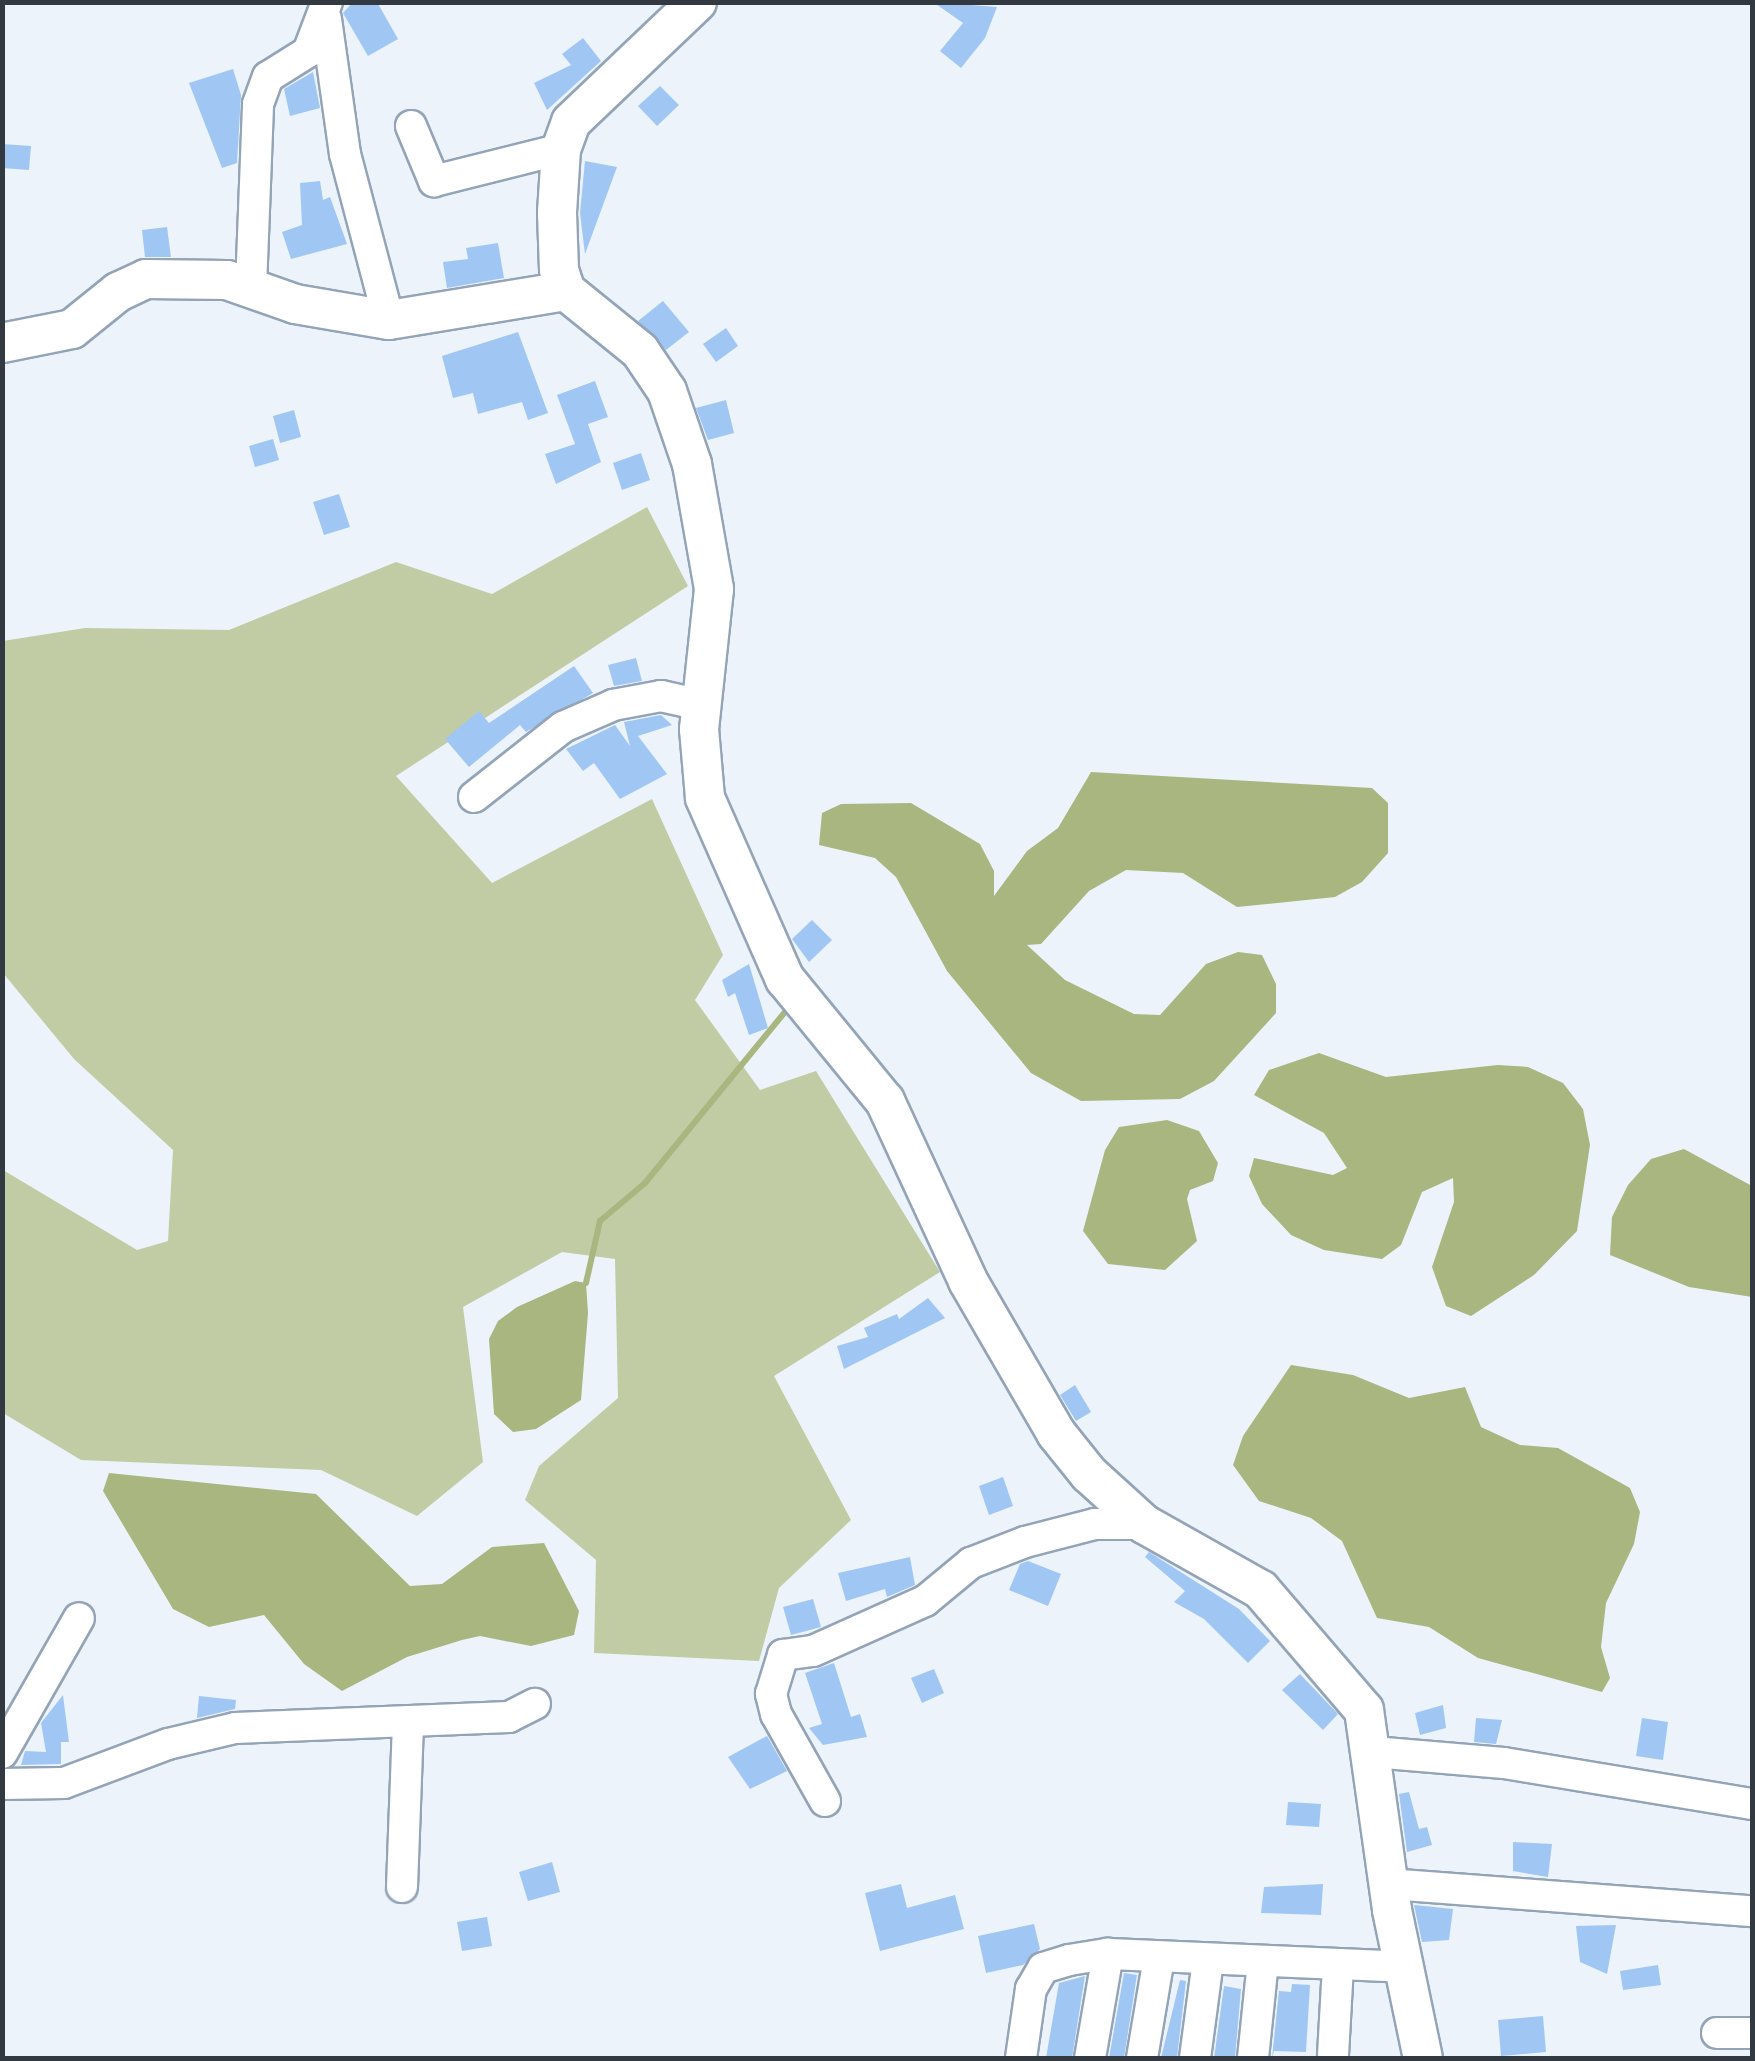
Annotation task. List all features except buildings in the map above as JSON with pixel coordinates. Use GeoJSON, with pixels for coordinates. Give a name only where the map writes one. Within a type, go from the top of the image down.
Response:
{"type":"FeatureCollection","features":[{"type":"Feature","properties":{"kind":"main road"},"geometry":{"type":"LineString","coordinates":[[697,2],[582,106],[561,149],[558,270],[566,291],[640,351],[666,391],[692,464],[714,589],[699,771],[705,798],[785,979],[885,1101],[968,1281],[1056,1432],[1089,1474],[1144,1524],[1262,1590],[1364,1710],[1389,1884],[1423,2058]]}},
{"type":"Feature","properties":{"kind":"main road"},"geometry":{"type":"LineString","coordinates":[[2,342],[72,329],[118,292],[146,279],[194,278],[251,288],[357,319],[389,320],[566,291]]}},
{"type":"Feature","properties":{"kind":"street"},"geometry":{"type":"LineString","coordinates":[[251,288],[258,104],[268,78],[308,52],[327,11]]}},
{"type":"Feature","properties":{"kind":"street"},"geometry":{"type":"LineString","coordinates":[[327,11],[346,154],[389,320]]}},
{"type":"Feature","properties":{"kind":"street"},"geometry":{"type":"LineString","coordinates":[[411,126],[434,181],[561,149]]}},
{"type":"Feature","properties":{"kind":"street"},"geometry":{"type":"LineString","coordinates":[[474,797],[563,727],[613,705],[661,696],[705,706]]}},
{"type":"Feature","properties":{"kind":"street"},"geometry":{"type":"LineString","coordinates":[[824,1801],[776,1714],[771,1694],[783,1654],[813,1651],[925,1601],[971,1562],[1025,1542],[1095,1524],[1144,1524]]}},
{"type":"Feature","properties":{"kind":"street"},"geometry":{"type":"LineString","coordinates":[[2,1754],[80,1618]]}},
{"type":"Feature","properties":{"kind":"street"},"geometry":{"type":"LineString","coordinates":[[2,1784],[64,1783],[168,1744],[235,1728],[509,1718],[535,1704]]}},
{"type":"Feature","properties":{"kind":"street"},"geometry":{"type":"LineString","coordinates":[[402,1887],[408,1721]]}},
{"type":"Feature","properties":{"kind":"street"},"geometry":{"type":"LineString","coordinates":[[1373,1752],[1504,1763],[1752,1804]]}},
{"type":"Feature","properties":{"kind":"street"},"geometry":{"type":"LineString","coordinates":[[1389,1884],[1752,1911]]}},
{"type":"Feature","properties":{"kind":"street"},"geometry":{"type":"LineString","coordinates":[[1021,2058],[1030,1990],[1043,1968],[1108,1954],[1405,1968]]}},
{"type":"Feature","properties":{"kind":"street"},"geometry":{"type":"LineString","coordinates":[[1090,2058],[1108,1954]]}},
{"type":"Feature","properties":{"kind":"street"},"geometry":{"type":"LineString","coordinates":[[1142,2058],[1158,1958]]}},
{"type":"Feature","properties":{"kind":"street"},"geometry":{"type":"LineString","coordinates":[[1195,2058],[1208,1960]]}},
{"type":"Feature","properties":{"kind":"street"},"geometry":{"type":"LineString","coordinates":[[1252,2058],[1264,1962]]}},
{"type":"Feature","properties":{"kind":"street"},"geometry":{"type":"LineString","coordinates":[[1333,2055],[1338,1965]]}},
{"type":"Feature","properties":{"kind":"street"},"geometry":{"type":"LineString","coordinates":[[1718,2033],[1752,2032]]}},
{"type":"Feature","properties":{"kind":"shaded area"},"geometry":{"type":"Polygon","coordinates":[[[647,507],[688,586],[396,776],[492,883],[652,799],[723,955],[695,1000],[760,1090],[816,1071],[940,1272],[774,1376],[851,1520],[779,1588],[759,1661],[594,1653],[596,1560],[525,1500],[539,1466],[618,1398],[615,1259],[562,1252],[463,1307],[483,1462],[417,1516],[321,1470],[81,1460],[3,1413],[3,1170],[137,1250],[168,1241],[173,1150],[74,1059],[3,973],[3,641],[85,628],[229,630],[396,562],[492,594],[647,507]]]}},
{"type":"Feature","properties":{"kind":"shaded area"},"geometry":{"type":"Polygon","coordinates":[[[1091,772],[1372,788],[1388,803],[1388,853],[1362,882],[1335,897],[1237,907],[1183,873],[1126,870],[1089,891],[1041,944],[1027,945],[1065,980],[1134,1014],[1160,1015],[1206,964],[1238,952],[1262,955],[1276,984],[1276,1013],[1214,1081],[1180,1099],[1081,1101],[1031,1073],[947,971],[896,877],[875,858],[819,845],[822,813],[841,804],[911,803],[980,844],[994,871],[994,896],[1027,851],[1058,828],[1091,772]]]}},
{"type":"Feature","properties":{"kind":"shaded area"},"geometry":{"type":"Polygon","coordinates":[[[1319,1053],[1386,1077],[1498,1065],[1528,1067],[1563,1083],[1583,1109],[1590,1145],[1577,1231],[1534,1275],[1471,1316],[1446,1306],[1432,1267],[1454,1202],[1453,1178],[1422,1192],[1401,1245],[1382,1259],[1324,1250],[1291,1235],[1262,1204],[1249,1176],[1254,1158],[1333,1175],[1347,1168],[1324,1133],[1254,1095],[1269,1070],[1319,1053]]]}},
{"type":"Feature","properties":{"kind":"shaded area"},"geometry":{"type":"Polygon","coordinates":[[[1167,1120],[1199,1131],[1218,1163],[1213,1181],[1190,1190],[1187,1199],[1197,1241],[1165,1270],[1108,1264],[1083,1231],[1105,1150],[1119,1127],[1167,1120]]]}},
{"type":"Feature","properties":{"kind":"shaded area"},"geometry":{"type":"Polygon","coordinates":[[[1684,1149],[1752,1186],[1752,1297],[1689,1287],[1610,1255],[1612,1217],[1628,1185],[1651,1159],[1684,1149]]]}},
{"type":"Feature","properties":{"kind":"shaded area"},"geometry":{"type":"Polygon","coordinates":[[[575,1281],[586,1283],[588,1313],[581,1400],[536,1429],[513,1432],[494,1414],[489,1339],[498,1321],[517,1307],[575,1281]]]}},
{"type":"Feature","properties":{"kind":"shaded area"},"geometry":{"type":"Polygon","coordinates":[[[1291,1365],[1353,1375],[1409,1398],[1465,1387],[1481,1427],[1520,1445],[1558,1448],[1630,1488],[1640,1512],[1634,1544],[1606,1603],[1601,1647],[1610,1678],[1602,1692],[1478,1658],[1429,1627],[1377,1618],[1342,1541],[1311,1518],[1259,1501],[1233,1465],[1243,1436],[1291,1365]]]}},
{"type":"Feature","properties":{"kind":"shaded area"},"geometry":{"type":"Polygon","coordinates":[[[109,1473],[316,1494],[410,1586],[442,1584],[492,1547],[544,1543],[579,1611],[574,1635],[531,1646],[480,1636],[462,1640],[407,1657],[342,1691],[304,1664],[264,1615],[209,1627],[173,1609],[103,1491],[109,1473]]]}},
{"type":"Feature","properties":{"kind":"waterway"},"geometry":{"type":"LineString","coordinates":[[586,1283],[600,1221],[645,1183],[789,1007]]}}]}
